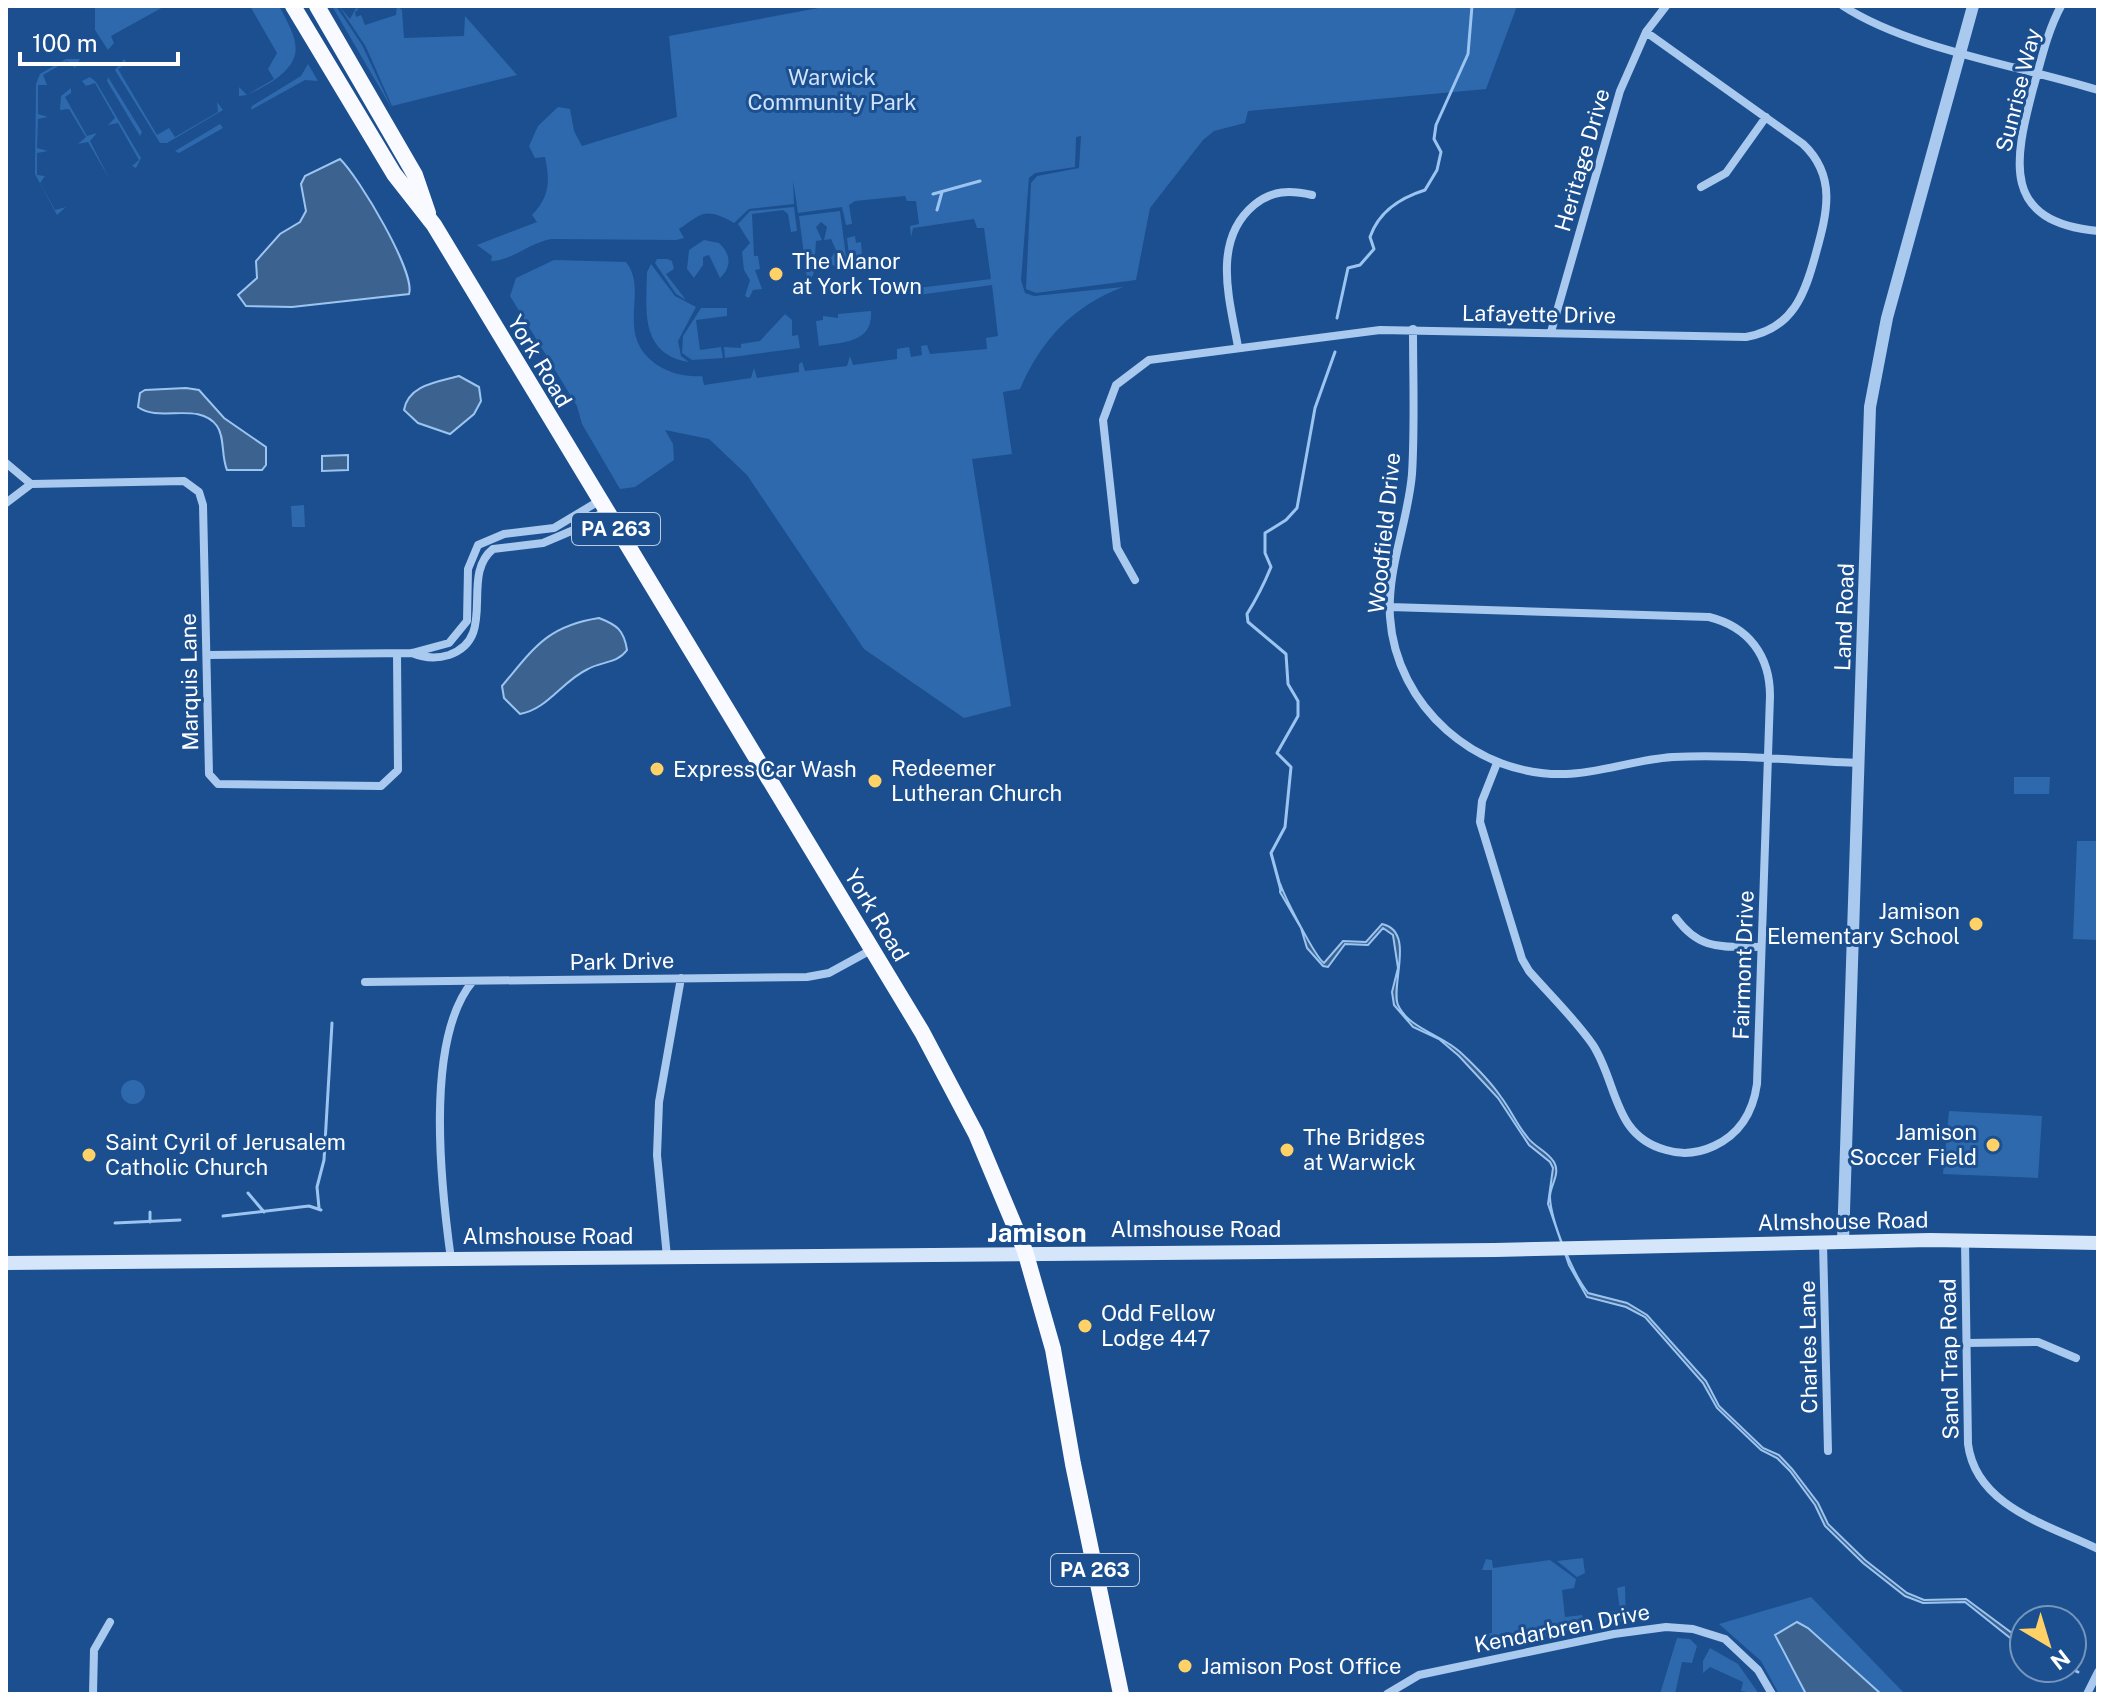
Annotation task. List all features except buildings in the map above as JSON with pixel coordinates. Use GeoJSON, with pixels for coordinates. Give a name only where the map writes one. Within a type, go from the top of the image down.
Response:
{"type":"FeatureCollection","features":[{"type":"Feature","properties":{"kind":"highway","name":"York Road"},"geometry":{"type":"LineString","coordinates":[[293,6],[394,174],[434,225],[951,1084],[1025,1251],[1053,1349],[1075,1479],[1121,1694]]}},
{"type":"Feature","properties":{"kind":"highway","name":"York Road"},"geometry":{"type":"LineString","coordinates":[[317,6],[415,175],[434,225]]}},
{"type":"Feature","properties":{"kind":"main road","name":"Almshouse Road"},"geometry":{"type":"LineString","coordinates":[[6,1263],[1572,1248],[1843,1242],[2098,1243]]}},
{"type":"Feature","properties":{"kind":"street","name":"Heritage Drive"},"geometry":{"type":"LineString","coordinates":[[1551,332],[1620,91],[1646,32],[1666,6]]}},
{"type":"Feature","properties":{"kind":"street"},"geometry":{"type":"LineString","coordinates":[[1843,6],[1879,26],[2098,90]]}},
{"type":"Feature","properties":{"kind":"street","name":"Land Road"},"geometry":{"type":"LineString","coordinates":[[1843,1242],[1870,407],[1887,318],[1973,6]]}},
{"type":"Feature","properties":{"kind":"street","name":"Sunrise Way"},"geometry":{"type":"LineString","coordinates":[[2061,6],[2038,72],[2019,142],[2017,162],[2021,182],[2036,207],[2047,217],[2075,229],[2098,231]]}},
{"type":"Feature","properties":{"kind":"street","name":"Lafayette Drive"},"geometry":{"type":"LineString","coordinates":[[1135,580],[1117,548],[1103,420],[1110,395],[1124,377],[1149,360],[1238,347],[1413,329],[1746,337],[1783,321],[1794,310],[1807,287],[1827,212],[1827,187],[1810,151],[1646,32]]}},
{"type":"Feature","properties":{"kind":"street"},"geometry":{"type":"LineString","coordinates":[[1701,187],[1726,173],[1766,117]]}},
{"type":"Feature","properties":{"kind":"street"},"geometry":{"type":"LineString","coordinates":[[1238,347],[1227,270],[1233,233],[1247,212],[1267,196],[1285,190],[1312,195]]}},
{"type":"Feature","properties":{"kind":"street","name":"Woodfield Drive"},"geometry":{"type":"LineString","coordinates":[[1413,329],[1412,474],[1393,573],[1390,607],[1397,651],[1417,697],[1451,735],[1497,763],[1533,772],[1566,774],[1664,757],[1860,763]]}},
{"type":"Feature","properties":{"kind":"street"},"geometry":{"type":"LineString","coordinates":[[6,463],[31,484],[6,503]]}},
{"type":"Feature","properties":{"kind":"street","name":"Marquis Lane"},"geometry":{"type":"LineString","coordinates":[[31,484],[190,483],[199,492],[203,505],[209,774],[213,780],[226,786],[381,786],[398,770],[397,654]]}},
{"type":"Feature","properties":{"kind":"street"},"geometry":{"type":"LineString","coordinates":[[208,655],[412,653],[422,658],[442,657],[466,645],[477,620],[479,566],[493,549],[543,543],[576,529],[602,506]]}},
{"type":"Feature","properties":{"kind":"street","name":"Fairmont Drive"},"geometry":{"type":"LineString","coordinates":[[1390,607],[1721,620],[1754,642],[1768,668],[1768,759],[1757,1084],[1745,1121],[1725,1140],[1701,1151],[1673,1152],[1650,1144],[1624,1120],[1593,1045],[1522,959],[1480,822],[1482,801],[1497,763]]}},
{"type":"Feature","properties":{"kind":"street"},"geometry":{"type":"LineString","coordinates":[[1676,918],[1688,933],[1703,943],[1761,947]]}},
{"type":"Feature","properties":{"kind":"street","name":"Park Drive"},"geometry":{"type":"LineString","coordinates":[[365,982],[823,975],[872,949]]}},
{"type":"Feature","properties":{"kind":"street"},"geometry":{"type":"LineString","coordinates":[[667,1257],[657,1155],[658,1115],[664,1060],[681,978]]}},
{"type":"Feature","properties":{"kind":"street"},"geometry":{"type":"LineString","coordinates":[[451,1259],[442,1191],[440,1112],[455,1016],[464,992],[473,981]]}},
{"type":"Feature","properties":{"kind":"street","name":"Sand Trap Road"},"geometry":{"type":"LineString","coordinates":[[1965,1241],[1968,1444],[1977,1477],[2002,1501],[2098,1549]]}},
{"type":"Feature","properties":{"kind":"street","name":"Charles Lane"},"geometry":{"type":"LineString","coordinates":[[1823,1243],[1828,1451]]}},
{"type":"Feature","properties":{"kind":"street"},"geometry":{"type":"LineString","coordinates":[[1967,1343],[2038,1342],[2076,1358]]}},
{"type":"Feature","properties":{"kind":"street"},"geometry":{"type":"LineString","coordinates":[[93,1694],[94,1650],[110,1622]]}},
{"type":"Feature","properties":{"kind":"street","name":"Kendarbren Drive"},"geometry":{"type":"LineString","coordinates":[[1387,1694],[1419,1675],[1614,1634],[1666,1627],[1693,1629],[1725,1639],[1758,1670],[1772,1694]]}},
{"type":"Feature","properties":{"kind":"street"},"geometry":{"type":"LineString","coordinates":[[2087,1694],[2098,1672]]}},
{"type":"Feature","properties":{"kind":"green space"},"geometry":{"type":"Polygon","coordinates":[[[95,6],[165,6],[111,36],[114,43],[108,50],[95,30],[95,6]]]}},
{"type":"Feature","properties":{"kind":"green space"},"geometry":{"type":"Polygon","coordinates":[[[250,6],[279,6],[294,39],[294,58],[281,75],[248,94],[274,79],[268,69],[277,53],[250,6]]]}},
{"type":"Feature","properties":{"kind":"green space"},"geometry":{"type":"Polygon","coordinates":[[[332,6],[336,6],[362,45],[392,109],[332,6]]]}},
{"type":"Feature","properties":{"kind":"green space"},"geometry":{"type":"Polygon","coordinates":[[[339,6],[350,19],[356,8],[359,9],[355,12],[356,17],[361,15],[365,25],[396,15],[397,6],[402,10],[404,38],[464,36],[465,16],[517,75],[392,106],[366,47],[339,6]]]}},
{"type":"Feature","properties":{"kind":"green space","name":"Warwick Community Park"},"geometry":{"type":"Polygon","coordinates":[[[829,6],[1517,6],[1486,89],[1248,111],[1245,123],[1214,131],[1203,140],[1150,208],[1136,280],[1036,293],[1026,289],[1031,183],[1037,176],[1079,168],[1081,136],[1076,137],[1075,167],[1035,173],[1029,178],[1021,280],[1025,293],[1034,296],[1123,287],[1074,315],[1038,355],[1020,389],[1003,392],[1012,454],[972,459],[1011,706],[964,718],[864,649],[747,475],[709,439],[665,430],[673,444],[674,460],[635,487],[620,489],[582,424],[577,406],[510,296],[516,278],[554,260],[626,262],[635,287],[634,328],[645,354],[669,371],[702,376],[704,385],[751,378],[754,368],[757,378],[799,372],[802,362],[805,371],[847,366],[850,356],[853,365],[897,359],[897,349],[909,347],[911,357],[922,355],[921,346],[927,345],[930,354],[987,349],[986,338],[998,336],[992,285],[918,295],[918,288],[991,279],[984,228],[977,228],[974,219],[913,228],[911,237],[910,226],[919,224],[916,201],[907,201],[905,196],[855,201],[849,205],[852,224],[846,225],[842,207],[798,213],[793,180],[794,204],[749,209],[734,223],[703,214],[679,229],[684,238],[676,240],[552,239],[491,261],[492,256],[477,245],[537,222],[532,215],[545,195],[548,174],[545,157],[535,158],[529,146],[538,126],[558,107],[570,109],[574,131],[582,146],[677,117],[669,36],[829,6]]]}},
{"type":"Feature","properties":{"kind":"green space"},"geometry":{"type":"Polygon","coordinates":[[[66,59],[80,59],[75,68],[67,61],[43,75],[47,85],[38,85],[38,114],[48,117],[38,119],[37,148],[48,151],[37,153],[37,175],[45,176],[40,183],[55,210],[66,207],[57,215],[35,174],[36,84],[40,74],[66,59]]]}},
{"type":"Feature","properties":{"kind":"green space"},"geometry":{"type":"Polygon","coordinates":[[[124,59],[127,63],[118,69],[157,135],[169,128],[175,137],[218,112],[217,102],[223,110],[167,143],[160,143],[115,70],[124,59]]]}},
{"type":"Feature","properties":{"kind":"green space"},"geometry":{"type":"Polygon","coordinates":[[[308,64],[318,81],[305,80],[251,110],[252,106],[301,76],[308,64]]]}},
{"type":"Feature","properties":{"kind":"green space"},"geometry":{"type":"Polygon","coordinates":[[[90,77],[96,82],[141,158],[136,168],[132,166],[139,160],[118,123],[108,125],[115,118],[95,83],[86,86],[82,81],[90,77]]]}},
{"type":"Feature","properties":{"kind":"green space"},"geometry":{"type":"Polygon","coordinates":[[[108,77],[142,132],[140,136],[107,81],[108,77]]]}},
{"type":"Feature","properties":{"kind":"green space"},"geometry":{"type":"Polygon","coordinates":[[[71,88],[71,93],[65,97],[87,136],[97,133],[90,141],[109,178],[88,142],[78,144],[86,137],[69,109],[60,110],[61,96],[71,88]]]}},
{"type":"Feature","properties":{"kind":"green space"},"geometry":{"type":"Polygon","coordinates":[[[220,124],[223,128],[179,153],[175,151],[220,124]]]}},
{"type":"Feature","properties":{"kind":"green space"},"geometry":{"type":"Polygon","coordinates":[[[794,207],[797,231],[791,232],[788,214],[783,210],[752,214],[754,256],[758,256],[760,269],[755,270],[762,289],[753,290],[749,298],[745,296],[750,280],[744,270],[742,252],[750,243],[738,224],[750,211],[794,207]]]}},
{"type":"Feature","properties":{"kind":"green space"},"geometry":{"type":"Polygon","coordinates":[[[840,211],[848,272],[828,263],[836,250],[831,239],[824,240],[827,227],[821,222],[816,227],[822,240],[816,241],[815,255],[824,263],[816,267],[812,277],[807,278],[799,216],[840,211]]]}},
{"type":"Feature","properties":{"kind":"green space"},"geometry":{"type":"Polygon","coordinates":[[[855,236],[856,243],[861,242],[862,255],[858,256],[859,263],[850,264],[847,238],[855,236]]]}},
{"type":"Feature","properties":{"kind":"green space"},"geometry":{"type":"Polygon","coordinates":[[[704,240],[719,243],[726,252],[728,265],[720,278],[709,255],[703,257],[703,265],[694,278],[687,269],[689,250],[704,240]]]}},
{"type":"Feature","properties":{"kind":"green space"},"geometry":{"type":"Polygon","coordinates":[[[657,259],[672,261],[674,269],[666,274],[686,300],[676,294],[655,263],[657,259]]]}},
{"type":"Feature","properties":{"kind":"green space"},"geometry":{"type":"Polygon","coordinates":[[[651,264],[675,296],[696,307],[678,341],[681,356],[689,362],[662,350],[649,329],[647,272],[651,264]]]}},
{"type":"Feature","properties":{"kind":"green space"},"geometry":{"type":"Polygon","coordinates":[[[701,308],[727,308],[727,316],[696,320],[700,350],[721,347],[723,358],[692,360],[682,353],[683,336],[701,308]]]}},
{"type":"Feature","properties":{"kind":"green space"},"geometry":{"type":"Polygon","coordinates":[[[871,311],[870,322],[862,335],[847,342],[819,346],[816,321],[823,320],[823,316],[838,318],[838,314],[871,311]]]}},
{"type":"Feature","properties":{"kind":"green space"},"geometry":{"type":"Polygon","coordinates":[[[785,314],[792,320],[792,336],[798,335],[800,348],[725,358],[724,347],[741,348],[741,344],[760,341],[785,314]]]}},
{"type":"Feature","properties":{"kind":"green space"},"geometry":{"type":"Polygon","coordinates":[[[304,505],[305,527],[292,527],[291,506],[304,505]]]}},
{"type":"Feature","properties":{"kind":"green space"},"geometry":{"type":"Polygon","coordinates":[[[2014,777],[2050,777],[2049,794],[2014,794],[2014,777]]]}},
{"type":"Feature","properties":{"kind":"green space"},"geometry":{"type":"Polygon","coordinates":[[[2077,841],[2098,841],[2098,940],[2073,939],[2077,841]]]}},
{"type":"Feature","properties":{"kind":"green space"},"geometry":{"type":"Polygon","coordinates":[[[133,1080],[144,1087],[145,1092],[138,1103],[133,1104],[122,1097],[121,1092],[128,1081],[133,1080]]]}},
{"type":"Feature","properties":{"kind":"green space","name":"Jamison Soccer Field"},"geometry":{"type":"Polygon","coordinates":[[[1949,1111],[2042,1116],[2038,1178],[1943,1174],[1949,1111]]]}},
{"type":"Feature","properties":{"kind":"green space"},"geometry":{"type":"Polygon","coordinates":[[[1583,1558],[1585,1573],[1577,1577],[1557,1561],[1583,1558]]]}},
{"type":"Feature","properties":{"kind":"green space"},"geometry":{"type":"Polygon","coordinates":[[[1486,1559],[1492,1560],[1493,1568],[1550,1560],[1576,1579],[1574,1588],[1562,1590],[1565,1617],[1582,1615],[1587,1629],[1486,1648],[1484,1634],[1492,1633],[1492,1570],[1482,1570],[1486,1559]]]}},
{"type":"Feature","properties":{"kind":"green space"},"geometry":{"type":"Polygon","coordinates":[[[1625,1586],[1626,1621],[1605,1625],[1604,1613],[1620,1610],[1617,1588],[1625,1586]]]}},
{"type":"Feature","properties":{"kind":"green space"},"geometry":{"type":"Polygon","coordinates":[[[1811,1597],[1905,1694],[1881,1694],[1797,1622],[1780,1647],[1806,1694],[1779,1694],[1761,1661],[1719,1624],[1811,1597]]]}},
{"type":"Feature","properties":{"kind":"green space"},"geometry":{"type":"Polygon","coordinates":[[[1677,1638],[1690,1639],[1697,1646],[1692,1663],[1682,1662],[1675,1694],[1660,1694],[1677,1638]]]}},
{"type":"Feature","properties":{"kind":"green space"},"geometry":{"type":"Polygon","coordinates":[[[1710,1648],[1738,1664],[1759,1694],[1741,1691],[1743,1682],[1710,1667],[1703,1673],[1703,1661],[1710,1648]]]}},
{"type":"Feature","properties":{"kind":"shaded area"},"geometry":{"type":"Polygon","coordinates":[[[340,159],[372,204],[395,247],[409,283],[409,294],[292,307],[246,306],[238,295],[257,278],[256,261],[280,234],[300,222],[306,211],[301,184],[305,176],[340,159]]]}},
{"type":"Feature","properties":{"kind":"shaded area"},"geometry":{"type":"Polygon","coordinates":[[[459,376],[479,387],[481,401],[474,414],[450,434],[418,423],[404,410],[417,390],[459,376]]]}},
{"type":"Feature","properties":{"kind":"shaded area"},"geometry":{"type":"Polygon","coordinates":[[[145,390],[199,390],[224,418],[266,447],[266,465],[262,470],[227,470],[219,430],[209,419],[190,413],[157,413],[138,407],[140,393],[145,390]]]}},
{"type":"Feature","properties":{"kind":"shaded area"},"geometry":{"type":"Polygon","coordinates":[[[348,455],[348,470],[322,471],[322,456],[348,455]]]}},
{"type":"Feature","properties":{"kind":"shaded area"},"geometry":{"type":"Polygon","coordinates":[[[599,618],[619,629],[627,650],[619,658],[579,674],[539,707],[520,714],[504,698],[502,686],[533,650],[554,633],[599,618]]]}},
{"type":"Feature","properties":{"kind":"shaded area"},"geometry":{"type":"Polygon","coordinates":[[[1281,886],[1324,963],[1343,941],[1366,942],[1382,924],[1392,929],[1398,937],[1400,948],[1396,996],[1403,1013],[1409,1020],[1453,1046],[1471,1062],[1497,1091],[1528,1138],[1554,1162],[1556,1175],[1550,1197],[1554,1220],[1570,1261],[1588,1293],[1627,1303],[1647,1315],[1706,1381],[1719,1406],[1763,1448],[1779,1455],[1818,1503],[1828,1524],[1865,1560],[1907,1593],[1924,1600],[1966,1599],[2008,1630],[2008,1636],[1965,1602],[1923,1603],[1905,1596],[1863,1563],[1825,1526],[1815,1505],[1790,1471],[1777,1458],[1761,1450],[1717,1408],[1703,1383],[1645,1317],[1626,1307],[1587,1297],[1569,1265],[1548,1204],[1553,1168],[1550,1162],[1529,1145],[1498,1098],[1459,1056],[1439,1039],[1413,1027],[1394,1005],[1392,992],[1398,968],[1393,935],[1383,928],[1368,945],[1345,944],[1328,967],[1323,966],[1307,948],[1301,928],[1280,892],[1281,886]]]}},
{"type":"Feature","properties":{"kind":"shaded area"},"geometry":{"type":"Polygon","coordinates":[[[1797,1622],[1808,1628],[1881,1694],[1806,1694],[1775,1635],[1797,1622]]]}},
{"type":"Feature","properties":{"kind":"waterway"},"geometry":{"type":"LineString","coordinates":[[1337,318],[1348,268],[1360,265],[1374,249],[1370,237],[1379,220],[1399,202],[1425,190],[1437,170],[1441,152],[1434,139],[1436,125],[1468,54],[1472,6]]}},
{"type":"Feature","properties":{"kind":"waterway"},"geometry":{"type":"LineString","coordinates":[[933,194],[980,181]]}},
{"type":"Feature","properties":{"kind":"waterway"},"geometry":{"type":"LineString","coordinates":[[937,210],[942,192]]}},
{"type":"Feature","properties":{"kind":"waterway"},"geometry":{"type":"LineString","coordinates":[[1281,890],[1271,853],[1285,827],[1291,767],[1277,753],[1298,716],[1298,701],[1288,684],[1286,654],[1248,622],[1247,614],[1271,567],[1265,553],[1265,533],[1286,520],[1297,508],[1315,408],[1335,352]]}},
{"type":"Feature","properties":{"kind":"waterway"},"geometry":{"type":"LineString","coordinates":[[319,1208],[317,1187],[324,1160],[332,1023]]}},
{"type":"Feature","properties":{"kind":"waterway"},"geometry":{"type":"LineString","coordinates":[[248,1193],[264,1212]]}},
{"type":"Feature","properties":{"kind":"waterway"},"geometry":{"type":"LineString","coordinates":[[223,1216],[309,1206],[321,1210]]}},
{"type":"Feature","properties":{"kind":"waterway"},"geometry":{"type":"LineString","coordinates":[[150,1212],[150,1222]]}},
{"type":"Feature","properties":{"kind":"waterway"},"geometry":{"type":"LineString","coordinates":[[115,1223],[180,1220]]}},
{"type":"Feature","properties":{"kind":"place","name":"The Manor at York Town"},"geometry":{"type":"Point","coordinates":[776,274]}},
{"type":"Feature","properties":{"kind":"place","name":"Express Car Wash"},"geometry":{"type":"Point","coordinates":[657,769]}},
{"type":"Feature","properties":{"kind":"place","name":"Redeemer Lutheran Church"},"geometry":{"type":"Point","coordinates":[875,781]}},
{"type":"Feature","properties":{"kind":"place","name":"Jamison Elementary School"},"geometry":{"type":"Point","coordinates":[1976,924]}},
{"type":"Feature","properties":{"kind":"place","name":"Jamison Soccer Field"},"geometry":{"type":"Point","coordinates":[1993,1145]}},
{"type":"Feature","properties":{"kind":"place","name":"The Bridges at Warwick"},"geometry":{"type":"Point","coordinates":[1287,1150]}},
{"type":"Feature","properties":{"kind":"place","name":"Saint Cyril of Jerusalem Catholic Church"},"geometry":{"type":"Point","coordinates":[89,1155]}},
{"type":"Feature","properties":{"kind":"place","name":"Odd Fellow Lodge 447"},"geometry":{"type":"Point","coordinates":[1085,1326]}},
{"type":"Feature","properties":{"kind":"place","name":"Jamison Post Office"},"geometry":{"type":"Point","coordinates":[1185,1666]}},
{"type":"Feature","properties":{"kind":"district","name":"Jamison"},"geometry":{"type":"Point","coordinates":[1037,1233]}}]}
